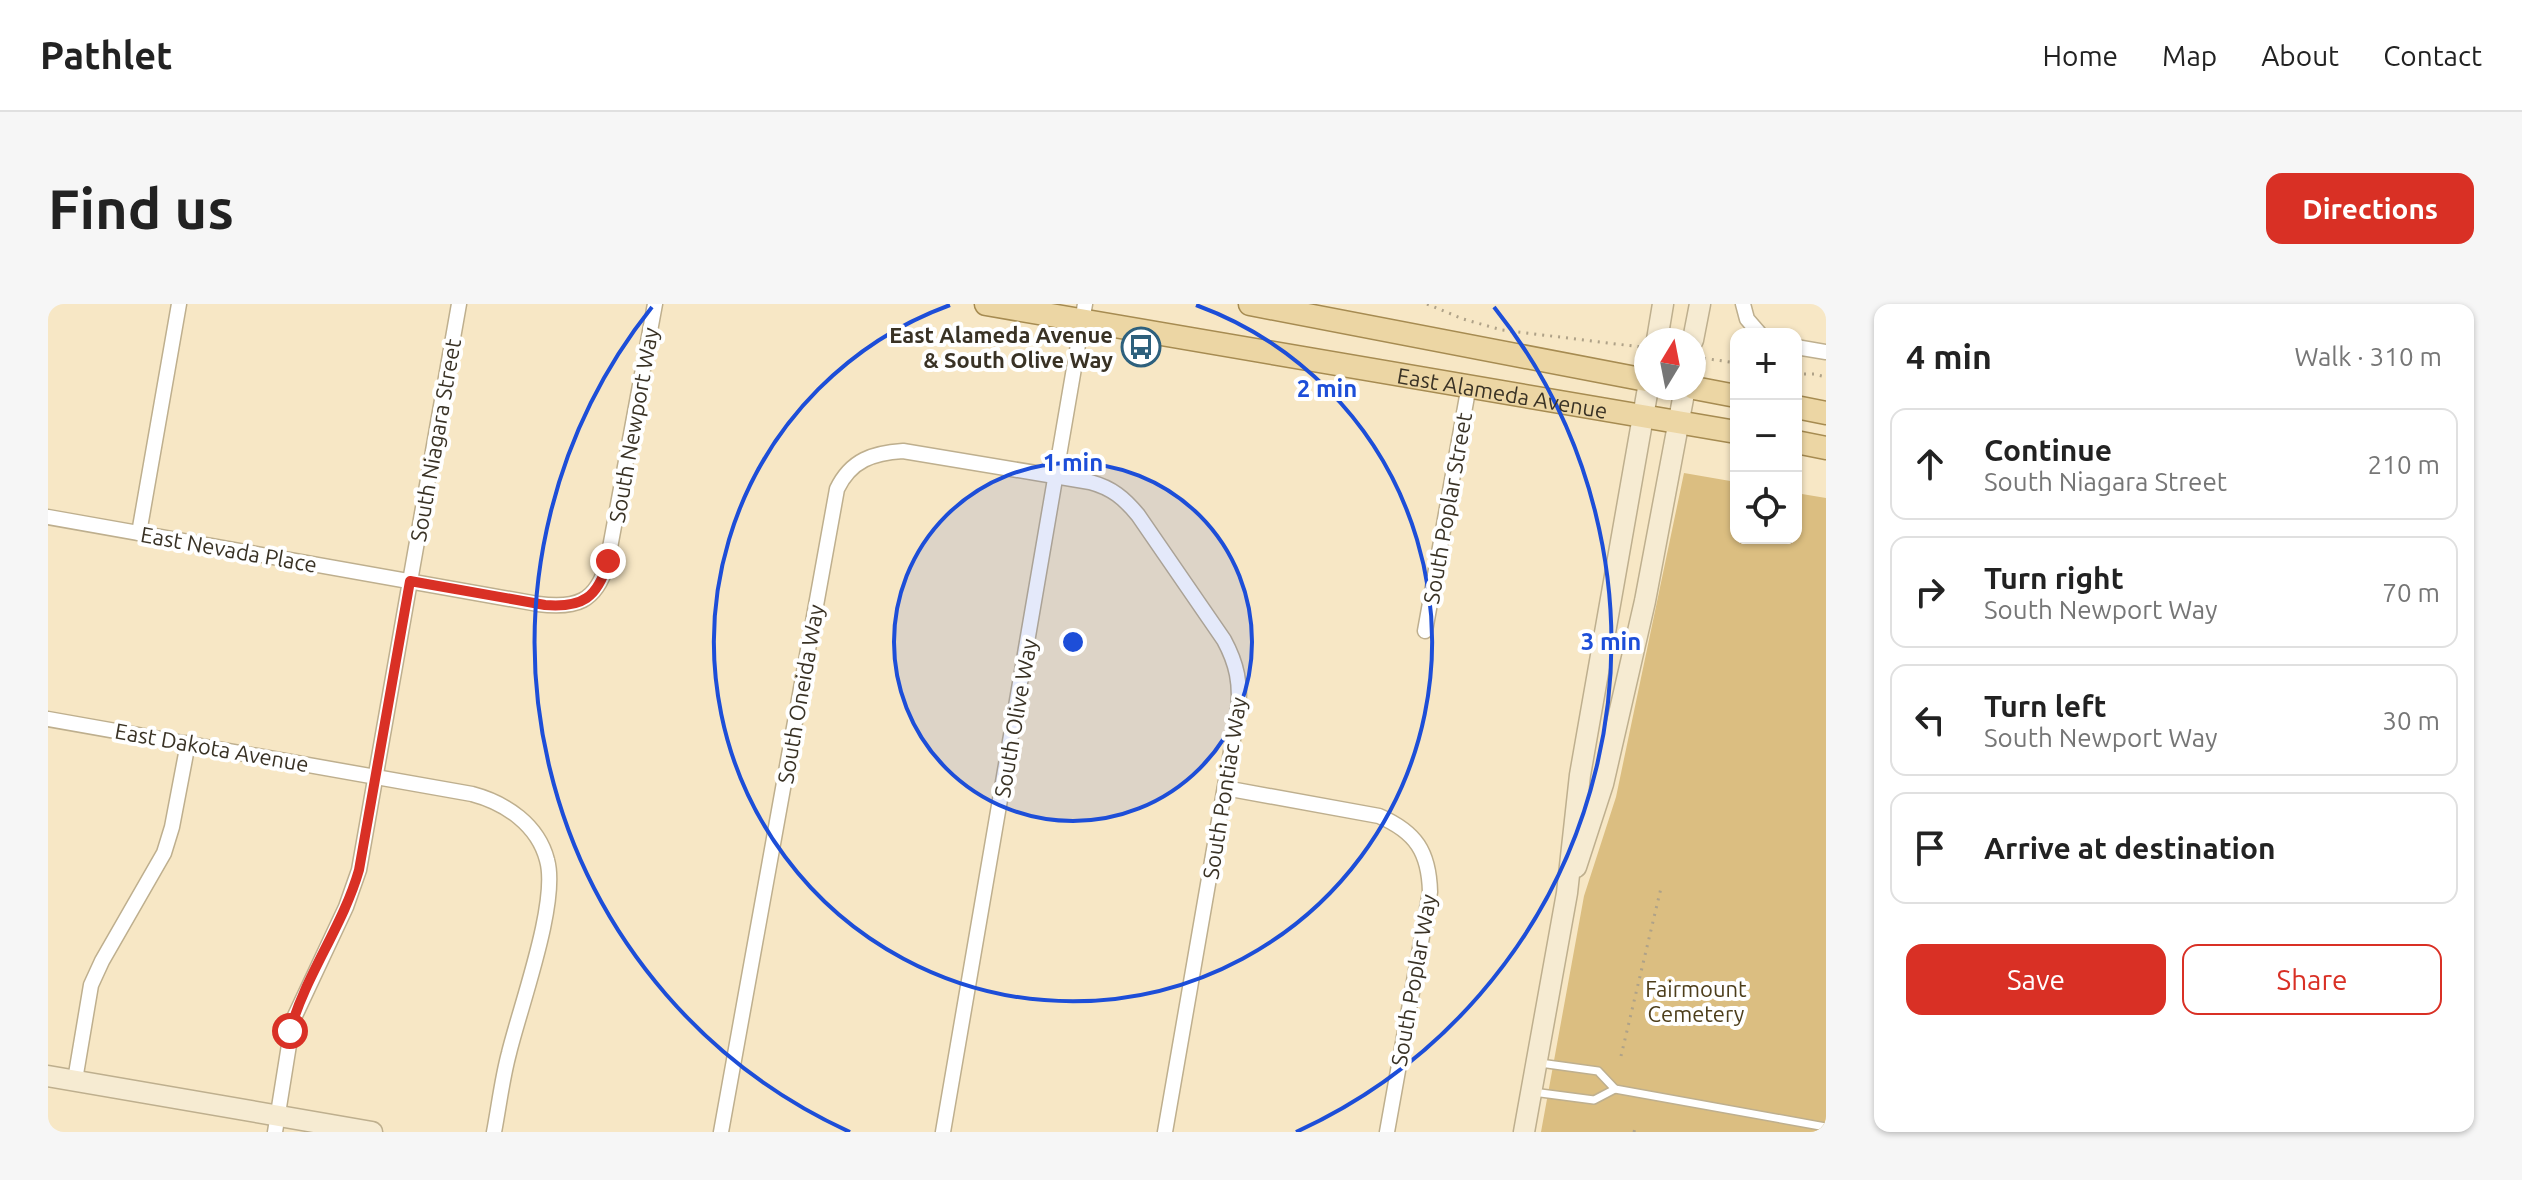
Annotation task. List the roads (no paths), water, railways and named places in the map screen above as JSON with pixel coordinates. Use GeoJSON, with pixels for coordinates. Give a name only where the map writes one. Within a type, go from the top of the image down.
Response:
{"type":"FeatureCollection","features":[{"type":"Feature","properties":{"kind":"main road","name":"East Alameda Avenue"},"geometry":{"type":"LineString","coordinates":[[986,304],[1083,313],[1730,431]]}},
{"type":"Feature","properties":{"kind":"main road","name":"East Alameda Avenue"},"geometry":{"type":"LineString","coordinates":[[1250,304],[1634,378]]}},
{"type":"Feature","properties":{"kind":"main road"},"geometry":{"type":"LineString","coordinates":[[1659,328],[1663,304]]}},
{"type":"Feature","properties":{"kind":"main road"},"geometry":{"type":"LineString","coordinates":[[1695,328],[1700,304]]}},
{"type":"Feature","properties":{"kind":"main road"},"geometry":{"type":"LineString","coordinates":[[1706,390],[1730,395]]}},
{"type":"Feature","properties":{"kind":"main road"},"geometry":{"type":"LineString","coordinates":[[1524,1132],[1567,893],[1580,775],[1646,400]]}},
{"type":"Feature","properties":{"kind":"main road"},"geometry":{"type":"LineString","coordinates":[[1567,893],[1603,784],[1645,601],[1683,400]]}},
{"type":"Feature","properties":{"kind":"main road"},"geometry":{"type":"LineString","coordinates":[[1802,408],[1826,413]]}},
{"type":"Feature","properties":{"kind":"main road"},"geometry":{"type":"LineString","coordinates":[[1802,443],[1826,448]]}},
{"type":"Feature","properties":{"kind":"main road"},"geometry":{"type":"LineString","coordinates":[[48,1076],[276,1124],[372,1132]]}},
{"type":"Feature","properties":{"kind":"street"},"geometry":{"type":"LineString","coordinates":[[139,533],[179,304]]}},
{"type":"Feature","properties":{"kind":"street","name":"South Niagara Street"},"geometry":{"type":"LineString","coordinates":[[276,1124],[293,1020],[354,887],[459,304]]}},
{"type":"Feature","properties":{"kind":"street","name":"South Newport Way"},"geometry":{"type":"LineString","coordinates":[[410,581],[550,606],[579,603],[594,592],[608,561],[655,304]]}},
{"type":"Feature","properties":{"kind":"street"},"geometry":{"type":"LineString","coordinates":[[1743,304],[1747,319],[1755,328]]}},
{"type":"Feature","properties":{"kind":"street","name":"South Olive Way"},"geometry":{"type":"LineString","coordinates":[[943,1132],[1083,313]]}},
{"type":"Feature","properties":{"kind":"street"},"geometry":{"type":"LineString","coordinates":[[1802,348],[1826,352]]}},
{"type":"Feature","properties":{"kind":"street","name":"South Poplar Street"},"geometry":{"type":"LineString","coordinates":[[1425,631],[1469,385]]}},
{"type":"Feature","properties":{"kind":"street","name":"South Oneida Way"},"geometry":{"type":"LineString","coordinates":[[721,1132],[832,512],[843,478],[864,458],[880,452],[903,451],[1057,477]]}},
{"type":"Feature","properties":{"kind":"street","name":"South Pontiac Way"},"geometry":{"type":"LineString","coordinates":[[1057,477],[1104,487],[1124,499],[1138,515],[1224,640],[1233,657],[1240,691],[1165,1132]]}},
{"type":"Feature","properties":{"kind":"street","name":"East Nevada Place"},"geometry":{"type":"LineString","coordinates":[[48,517],[410,581]]}},
{"type":"Feature","properties":{"kind":"street","name":"East Dakota Avenue"},"geometry":{"type":"LineString","coordinates":[[48,719],[376,776]]}},
{"type":"Feature","properties":{"kind":"street"},"geometry":{"type":"LineString","coordinates":[[75,1080],[94,978],[164,853],[188,743]]}},
{"type":"Feature","properties":{"kind":"street"},"geometry":{"type":"LineString","coordinates":[[376,776],[496,801],[523,820],[542,847],[547,860],[547,905],[509,1053],[494,1132]]}},
{"type":"Feature","properties":{"kind":"street","name":"South Poplar Way"},"geometry":{"type":"LineString","coordinates":[[1225,788],[1379,816],[1397,824],[1410,835],[1427,859],[1430,892],[1387,1132]]}},
{"type":"Feature","properties":{"kind":"lane"},"geometry":{"type":"LineString","coordinates":[[1536,1062],[1598,1071],[1615,1089],[1826,1127]]}},
{"type":"Feature","properties":{"kind":"lane"},"geometry":{"type":"LineString","coordinates":[[1531,1091],[1594,1100],[1615,1089]]}},
{"type":"Feature","properties":{"kind":"place","name":"East Alameda Avenue & South Olive Way"},"geometry":{"type":"Point","coordinates":[1141,347]}},
{"type":"Feature","properties":{"kind":"park label","name":"Fairmount Cemetery"},"geometry":{"type":"Point","coordinates":[1696,1000]}}]}
